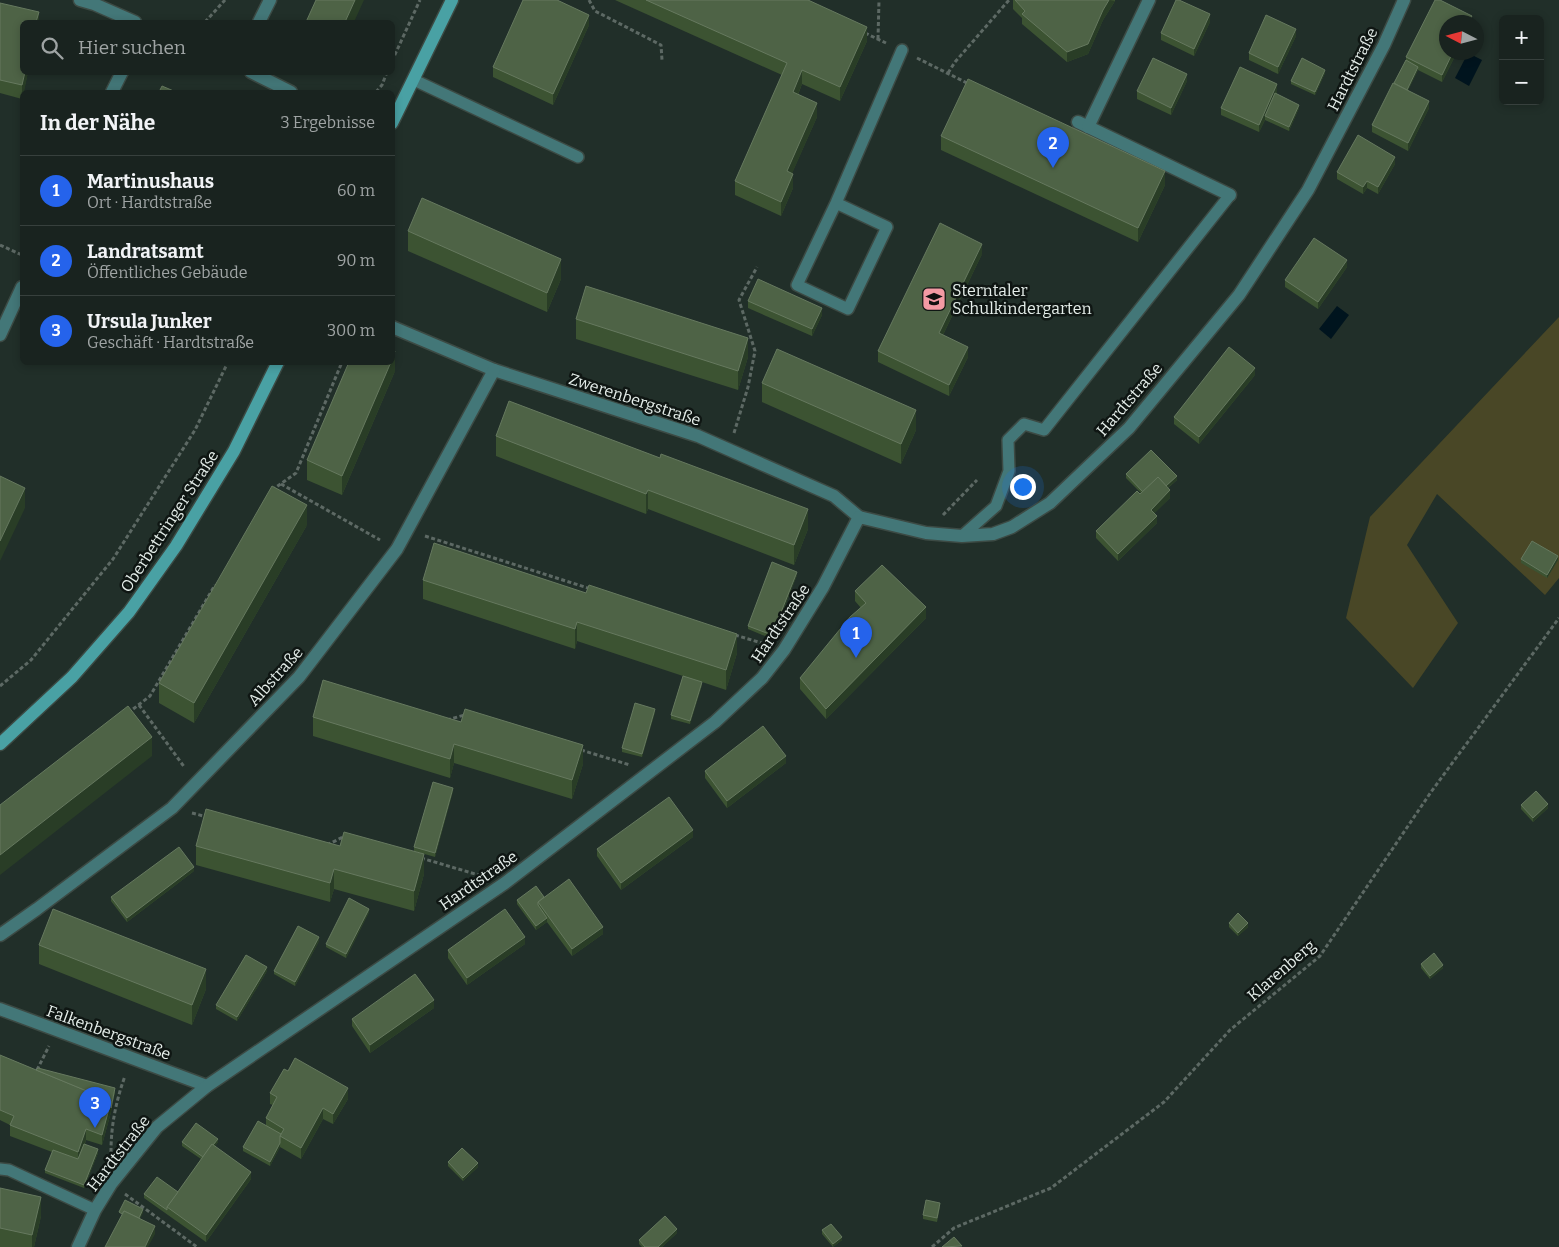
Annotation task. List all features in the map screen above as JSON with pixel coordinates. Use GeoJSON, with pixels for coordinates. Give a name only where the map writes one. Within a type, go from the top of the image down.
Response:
{"type":"FeatureCollection","features":[{"type":"Feature","properties":{"kind":"street"},"geometry":{"type":"LineString","coordinates":[[80,0],[95,2],[131,20]]}},
{"type":"Feature","properties":{"kind":"street"},"geometry":{"type":"LineString","coordinates":[[260,20],[270,0]]}},
{"type":"Feature","properties":{"kind":"street"},"geometry":{"type":"LineString","coordinates":[[395,118],[452,0]]}},
{"type":"Feature","properties":{"kind":"street"},"geometry":{"type":"LineString","coordinates":[[1149,0],[1083,124],[1230,195]]}},
{"type":"Feature","properties":{"kind":"street","name":"Hardtstraße"},"geometry":{"type":"LineString","coordinates":[[78,1247],[95,1210],[111,1184],[157,1126],[207,1086],[505,883],[715,722],[762,678],[784,650],[823,587],[859,517],[926,533],[962,536],[993,534],[1012,527],[1050,503],[1129,428],[1239,295],[1308,190],[1384,45],[1404,0]]}},
{"type":"Feature","properties":{"kind":"street"},"geometry":{"type":"LineString","coordinates":[[113,90],[120,75]]}},
{"type":"Feature","properties":{"kind":"street"},"geometry":{"type":"LineString","coordinates":[[257,75],[287,90]]}},
{"type":"Feature","properties":{"kind":"street"},"geometry":{"type":"LineString","coordinates":[[0,335],[20,291]]}},
{"type":"Feature","properties":{"kind":"street","name":"Zwerenbergstraße"},"geometry":{"type":"LineString","coordinates":[[395,328],[494,370],[698,436],[834,496],[859,517]]}},
{"type":"Feature","properties":{"kind":"street","name":"Oberbettringer Straße"},"geometry":{"type":"LineString","coordinates":[[0,744],[72,677],[129,612],[176,546],[234,451],[277,365]]}},
{"type":"Feature","properties":{"kind":"street","name":"Albstraße"},"geometry":{"type":"LineString","coordinates":[[0,935],[172,808],[299,677],[397,550],[494,370]]}},
{"type":"Feature","properties":{"kind":"street","name":"Falkenbergstraße"},"geometry":{"type":"LineString","coordinates":[[0,1009],[207,1086]]}},
{"type":"Feature","properties":{"kind":"lane"},"geometry":{"type":"LineString","coordinates":[[836,203],[887,227],[848,309],[797,284],[836,203],[902,50]]}},
{"type":"Feature","properties":{"kind":"lane"},"geometry":{"type":"LineString","coordinates":[[414,80],[578,157]]}},
{"type":"Feature","properties":{"kind":"lane"},"geometry":{"type":"LineString","coordinates":[[962,536],[996,506],[1009,471],[1008,440],[1024,424],[1044,430],[1230,195]]}},
{"type":"Feature","properties":{"kind":"lane"},"geometry":{"type":"LineString","coordinates":[[0,1169],[8,1170],[95,1210]]}},
{"type":"Feature","properties":{"kind":"path"},"geometry":{"type":"LineString","coordinates":[[207,20],[225,0]]}},
{"type":"Feature","properties":{"kind":"path"},"geometry":{"type":"LineString","coordinates":[[395,54],[420,0]]}},
{"type":"Feature","properties":{"kind":"path"},"geometry":{"type":"LineString","coordinates":[[589,0],[594,11],[661,45],[662,60]]}},
{"type":"Feature","properties":{"kind":"path"},"geometry":{"type":"LineString","coordinates":[[878,40],[879,0]]}},
{"type":"Feature","properties":{"kind":"path"},"geometry":{"type":"LineString","coordinates":[[948,73],[955,62],[1009,0]]}},
{"type":"Feature","properties":{"kind":"path"},"geometry":{"type":"LineString","coordinates":[[861,32],[975,86]]}},
{"type":"Feature","properties":{"kind":"path"},"geometry":{"type":"LineString","coordinates":[[378,90],[386,75]]}},
{"type":"Feature","properties":{"kind":"path"},"geometry":{"type":"LineString","coordinates":[[0,245],[20,253]]}},
{"type":"Feature","properties":{"kind":"path"},"geometry":{"type":"LineString","coordinates":[[729,450],[748,387],[755,351],[739,300],[757,267]]}},
{"type":"Feature","properties":{"kind":"path"},"geometry":{"type":"LineString","coordinates":[[0,686],[32,660],[114,560],[195,430],[227,365]]}},
{"type":"Feature","properties":{"kind":"path"},"geometry":{"type":"LineString","coordinates":[[269,492],[296,473],[341,365]]}},
{"type":"Feature","properties":{"kind":"path"},"geometry":{"type":"LineString","coordinates":[[926,533],[976,480]]}},
{"type":"Feature","properties":{"kind":"path"},"geometry":{"type":"LineString","coordinates":[[280,484],[397,550]]}},
{"type":"Feature","properties":{"kind":"path"},"geometry":{"type":"LineString","coordinates":[[409,530],[596,590]]}},
{"type":"Feature","properties":{"kind":"path"},"geometry":{"type":"LineString","coordinates":[[123,717],[150,696],[220,577]]}},
{"type":"Feature","properties":{"kind":"path","name":"Klarenberg"},"geometry":{"type":"LineString","coordinates":[[932,1247],[954,1228],[1051,1188],[1164,1102],[1230,1030],[1320,956],[1432,792],[1559,618]]}},
{"type":"Feature","properties":{"kind":"path"},"geometry":{"type":"LineString","coordinates":[[728,632],[784,650]]}},
{"type":"Feature","properties":{"kind":"path"},"geometry":{"type":"LineString","coordinates":[[139,705],[196,782]]}},
{"type":"Feature","properties":{"kind":"path"},"geometry":{"type":"LineString","coordinates":[[446,720],[466,713],[475,716]]}},
{"type":"Feature","properties":{"kind":"path"},"geometry":{"type":"LineString","coordinates":[[576,748],[649,771]]}},
{"type":"Feature","properties":{"kind":"path"},"geometry":{"type":"LineString","coordinates":[[172,808],[210,818]]}},
{"type":"Feature","properties":{"kind":"path"},"geometry":{"type":"LineString","coordinates":[[323,848],[345,836],[354,839]]}},
{"type":"Feature","properties":{"kind":"path"},"geometry":{"type":"LineString","coordinates":[[420,858],[505,883]]}},
{"type":"Feature","properties":{"kind":"path"},"geometry":{"type":"LineString","coordinates":[[34,1075],[57,1030]]}},
{"type":"Feature","properties":{"kind":"path"},"geometry":{"type":"LineString","coordinates":[[111,1131],[114,1107],[124,1079]]}},
{"type":"Feature","properties":{"kind":"path"},"geometry":{"type":"LineString","coordinates":[[111,1184],[198,1247]]}},
{"type":"Feature","properties":{"kind":"shaded area"},"geometry":{"type":"Polygon","coordinates":[[[1559,317],[1559,578],[1545,595],[1437,494],[1407,545],[1458,623],[1413,688],[1346,618],[1370,517],[1559,317]]]}},
{"type":"Feature","properties":{"kind":"water"},"geometry":{"type":"Polygon","coordinates":[[[1464,60],[1482,60],[1469,86],[1455,78],[1464,60]]]}},
{"type":"Feature","properties":{"kind":"water"},"geometry":{"type":"Polygon","coordinates":[[[1337,306],[1349,315],[1331,339],[1319,329],[1337,306]]]}},
{"type":"Feature","properties":{"kind":"building"},"geometry":{"type":"Polygon","coordinates":[[[316,0],[355,0],[346,20],[307,20],[316,0]]]}},
{"type":"Feature","properties":{"kind":"building"},"geometry":{"type":"Polygon","coordinates":[[[523,0],[557,0],[589,15],[553,94],[493,67],[523,0]]]}},
{"type":"Feature","properties":{"kind":"building"},"geometry":{"type":"Polygon","coordinates":[[[646,0],[808,0],[867,27],[840,87],[802,70],[793,92],[817,103],[787,171],[793,174],[781,202],[735,181],[787,63],[646,0]]]}},
{"type":"Feature","properties":{"kind":"building"},"geometry":{"type":"Polygon","coordinates":[[[1015,0],[1109,0],[1088,44],[1067,52],[1022,14],[1025,11],[1015,0]]]}},
{"type":"Feature","properties":{"kind":"building"},"geometry":{"type":"Polygon","coordinates":[[[1176,0],[1210,14],[1194,49],[1161,33],[1176,0]]]}},
{"type":"Feature","properties":{"kind":"building"},"geometry":{"type":"Polygon","coordinates":[[[1435,0],[1440,0],[1470,15],[1439,15],[1439,60],[1449,60],[1442,75],[1406,57],[1435,0]]]}},
{"type":"Feature","properties":{"kind":"building"},"geometry":{"type":"Polygon","coordinates":[[[0,3],[39,12],[37,20],[20,20],[20,75],[24,75],[22,85],[0,80],[0,3]]]}},
{"type":"Feature","properties":{"kind":"building"},"geometry":{"type":"Polygon","coordinates":[[[1266,15],[1296,29],[1278,67],[1249,53],[1266,15]]]}},
{"type":"Feature","properties":{"kind":"building"},"geometry":{"type":"Polygon","coordinates":[[[1153,58],[1187,74],[1171,108],[1137,91],[1153,58]]]}},
{"type":"Feature","properties":{"kind":"building"},"geometry":{"type":"Polygon","coordinates":[[[1302,58],[1325,70],[1315,92],[1291,81],[1302,58]]]}},
{"type":"Feature","properties":{"kind":"building"},"geometry":{"type":"Polygon","coordinates":[[[1406,60],[1418,67],[1407,90],[1394,83],[1406,60]]]}},
{"type":"Feature","properties":{"kind":"building"},"geometry":{"type":"Polygon","coordinates":[[[1240,67],[1277,84],[1259,125],[1221,108],[1240,67]]]}},
{"type":"Feature","properties":{"kind":"building"},"geometry":{"type":"Polygon","coordinates":[[[968,79],[1165,171],[1138,228],[941,136],[968,79]]]}},
{"type":"Feature","properties":{"kind":"building"},"geometry":{"type":"Polygon","coordinates":[[[1393,83],[1429,101],[1408,143],[1372,125],[1393,83]]]}},
{"type":"Feature","properties":{"kind":"building"},"geometry":{"type":"Polygon","coordinates":[[[162,86],[171,90],[160,90],[162,86]]]}},
{"type":"Feature","properties":{"kind":"building"},"geometry":{"type":"Polygon","coordinates":[[[1275,93],[1299,105],[1289,127],[1265,116],[1275,93]]]}},
{"type":"Feature","properties":{"kind":"building"},"geometry":{"type":"Polygon","coordinates":[[[1358,135],[1395,157],[1378,187],[1367,181],[1363,187],[1337,172],[1358,135]]]}},
{"type":"Feature","properties":{"kind":"building"},"geometry":{"type":"Polygon","coordinates":[[[422,198],[561,259],[547,293],[408,231],[422,198]]]}},
{"type":"Feature","properties":{"kind":"building","name":"Sterntaler Schulkindergarten"},"geometry":{"type":"Polygon","coordinates":[[[940,223],[982,244],[939,333],[968,347],[949,385],[878,351],[940,223]]]}},
{"type":"Feature","properties":{"kind":"building"},"geometry":{"type":"Polygon","coordinates":[[[1314,238],[1347,260],[1318,302],[1285,280],[1314,238]]]}},
{"type":"Feature","properties":{"kind":"building"},"geometry":{"type":"Polygon","coordinates":[[[758,279],[822,308],[812,329],[748,301],[758,279]]]}},
{"type":"Feature","properties":{"kind":"building"},"geometry":{"type":"Polygon","coordinates":[[[586,286],[748,338],[738,371],[576,319],[586,286]]]}},
{"type":"Feature","properties":{"kind":"building"},"geometry":{"type":"Polygon","coordinates":[[[1229,347],[1255,368],[1199,437],[1174,417],[1229,347]]]}},
{"type":"Feature","properties":{"kind":"building"},"geometry":{"type":"Polygon","coordinates":[[[777,349],[916,410],[901,444],[762,383],[777,349]]]}},
{"type":"Feature","properties":{"kind":"building"},"geometry":{"type":"Polygon","coordinates":[[[348,365],[390,365],[342,476],[307,460],[348,365]]]}},
{"type":"Feature","properties":{"kind":"building"},"geometry":{"type":"Polygon","coordinates":[[[509,401],[660,458],[661,454],[808,509],[794,545],[648,490],[646,494],[496,436],[509,401]]]}},
{"type":"Feature","properties":{"kind":"building"},"geometry":{"type":"Polygon","coordinates":[[[1151,450],[1177,476],[1166,486],[1158,477],[1143,492],[1126,474],[1151,450]]]}},
{"type":"Feature","properties":{"kind":"building"},"geometry":{"type":"Polygon","coordinates":[[[0,476],[25,488],[0,541],[0,476]]]}},
{"type":"Feature","properties":{"kind":"building"},"geometry":{"type":"Polygon","coordinates":[[[1158,477],[1170,490],[1151,510],[1157,516],[1118,554],[1096,531],[1137,491],[1140,494],[1158,477]]]}},
{"type":"Feature","properties":{"kind":"building"},"geometry":{"type":"Polygon","coordinates":[[[272,486],[307,505],[194,703],[159,683],[272,486]]]}},
{"type":"Feature","properties":{"kind":"building"},"geometry":{"type":"Polygon","coordinates":[[[1532,541],[1558,556],[1547,575],[1521,559],[1532,541]]]}},
{"type":"Feature","properties":{"kind":"building"},"geometry":{"type":"Polygon","coordinates":[[[434,543],[586,593],[589,585],[737,634],[726,670],[577,622],[575,629],[423,580],[434,543]]]}},
{"type":"Feature","properties":{"kind":"building"},"geometry":{"type":"Polygon","coordinates":[[[772,562],[797,572],[772,635],[748,626],[772,562]]]}},
{"type":"Feature","properties":{"kind":"building"},"geometry":{"type":"Polygon","coordinates":[[[882,565],[926,607],[826,709],[800,678],[850,617],[866,603],[855,591],[882,565]]]}},
{"type":"Feature","properties":{"kind":"building"},"geometry":{"type":"Polygon","coordinates":[[[683,676],[702,682],[690,721],[671,715],[683,676]]]}},
{"type":"Feature","properties":{"kind":"building"},"geometry":{"type":"Polygon","coordinates":[[[323,680],[461,722],[465,709],[583,745],[572,780],[454,744],[450,759],[313,717],[323,680]]]}},
{"type":"Feature","properties":{"kind":"building"},"geometry":{"type":"Polygon","coordinates":[[[635,703],[655,709],[642,754],[622,748],[635,703]]]}},
{"type":"Feature","properties":{"kind":"building"},"geometry":{"type":"Polygon","coordinates":[[[128,706],[152,737],[0,855],[0,805],[128,706]]]}},
{"type":"Feature","properties":{"kind":"building"},"geometry":{"type":"Polygon","coordinates":[[[763,726],[786,756],[727,801],[705,771],[763,726]]]}},
{"type":"Feature","properties":{"kind":"building"},"geometry":{"type":"Polygon","coordinates":[[[433,782],[453,788],[435,853],[414,847],[433,782]]]}},
{"type":"Feature","properties":{"kind":"building"},"geometry":{"type":"Polygon","coordinates":[[[1536,791],[1548,804],[1533,818],[1521,805],[1536,791]]]}},
{"type":"Feature","properties":{"kind":"building"},"geometry":{"type":"Polygon","coordinates":[[[669,797],[693,830],[621,883],[597,849],[669,797]]]}},
{"type":"Feature","properties":{"kind":"building"},"geometry":{"type":"Polygon","coordinates":[[[206,809],[340,846],[344,832],[424,854],[414,891],[334,869],[330,883],[196,846],[206,809]]]}},
{"type":"Feature","properties":{"kind":"building"},"geometry":{"type":"Polygon","coordinates":[[[179,847],[194,867],[127,918],[111,897],[179,847]]]}},
{"type":"Feature","properties":{"kind":"building"},"geometry":{"type":"Polygon","coordinates":[[[569,879],[603,927],[572,949],[538,902],[569,879]]]}},
{"type":"Feature","properties":{"kind":"building"},"geometry":{"type":"Polygon","coordinates":[[[536,886],[544,897],[538,902],[538,905],[547,918],[536,926],[517,900],[536,886]]]}},
{"type":"Feature","properties":{"kind":"building"},"geometry":{"type":"Polygon","coordinates":[[[349,898],[369,909],[346,954],[326,944],[349,898]]]}},
{"type":"Feature","properties":{"kind":"building"},"geometry":{"type":"Polygon","coordinates":[[[53,909],[206,969],[192,1005],[39,945],[53,909]]]}},
{"type":"Feature","properties":{"kind":"building"},"geometry":{"type":"Polygon","coordinates":[[[505,909],[525,937],[467,978],[448,950],[505,909]]]}},
{"type":"Feature","properties":{"kind":"building"},"geometry":{"type":"Polygon","coordinates":[[[1238,913],[1248,923],[1238,933],[1229,923],[1238,913]]]}},
{"type":"Feature","properties":{"kind":"building"},"geometry":{"type":"Polygon","coordinates":[[[298,926],[319,937],[295,982],[274,971],[298,926]]]}},
{"type":"Feature","properties":{"kind":"building"},"geometry":{"type":"Polygon","coordinates":[[[1434,953],[1443,965],[1430,976],[1421,964],[1434,953]]]}},
{"type":"Feature","properties":{"kind":"building"},"geometry":{"type":"Polygon","coordinates":[[[246,955],[267,967],[237,1017],[216,1005],[246,955]]]}},
{"type":"Feature","properties":{"kind":"building"},"geometry":{"type":"Polygon","coordinates":[[[415,974],[434,1000],[370,1045],[352,1019],[415,974]]]}},
{"type":"Feature","properties":{"kind":"building"},"geometry":{"type":"Polygon","coordinates":[[[0,1055],[111,1101],[102,1135],[86,1129],[78,1152],[10,1125],[14,1116],[0,1110],[0,1055]]]}},
{"type":"Feature","properties":{"kind":"building"},"geometry":{"type":"Polygon","coordinates":[[[295,1058],[348,1088],[333,1114],[323,1108],[301,1148],[280,1136],[284,1129],[266,1118],[277,1097],[270,1093],[284,1069],[288,1071],[295,1058]]]}},
{"type":"Feature","properties":{"kind":"building"},"geometry":{"type":"Polygon","coordinates":[[[38,1068],[115,1088],[111,1108],[111,1101],[36,1070],[38,1068]]]}},
{"type":"Feature","properties":{"kind":"building"},"geometry":{"type":"Polygon","coordinates":[[[258,1121],[281,1134],[280,1143],[270,1162],[243,1147],[258,1121]]]}},
{"type":"Feature","properties":{"kind":"building"},"geometry":{"type":"Polygon","coordinates":[[[196,1123],[218,1139],[203,1157],[182,1142],[196,1123]]]}},
{"type":"Feature","properties":{"kind":"building"},"geometry":{"type":"Polygon","coordinates":[[[84,1144],[98,1149],[84,1185],[45,1170],[53,1150],[78,1159],[84,1144]]]}},
{"type":"Feature","properties":{"kind":"building"},"geometry":{"type":"Polygon","coordinates":[[[212,1144],[251,1172],[206,1235],[167,1207],[212,1144]]]}},
{"type":"Feature","properties":{"kind":"building"},"geometry":{"type":"Polygon","coordinates":[[[462,1148],[478,1163],[463,1178],[448,1162],[462,1148]]]}},
{"type":"Feature","properties":{"kind":"building"},"geometry":{"type":"Polygon","coordinates":[[[157,1177],[178,1192],[167,1207],[167,1210],[144,1194],[157,1177]]]}},
{"type":"Feature","properties":{"kind":"building"},"geometry":{"type":"Polygon","coordinates":[[[0,1188],[41,1197],[32,1235],[0,1228],[0,1188]]]}},
{"type":"Feature","properties":{"kind":"building"},"geometry":{"type":"Polygon","coordinates":[[[125,1200],[143,1209],[139,1218],[124,1211],[122,1214],[119,1212],[125,1200]]]}},
{"type":"Feature","properties":{"kind":"building"},"geometry":{"type":"Polygon","coordinates":[[[926,1200],[940,1203],[937,1218],[923,1215],[926,1200]]]}},
{"type":"Feature","properties":{"kind":"building"},"geometry":{"type":"Polygon","coordinates":[[[124,1211],[155,1226],[145,1247],[105,1247],[124,1211]]]}},
{"type":"Feature","properties":{"kind":"building"},"geometry":{"type":"Polygon","coordinates":[[[665,1216],[677,1229],[658,1247],[645,1247],[639,1240],[665,1216]]]}},
{"type":"Feature","properties":{"kind":"building"},"geometry":{"type":"Polygon","coordinates":[[[831,1224],[842,1237],[833,1244],[822,1230],[831,1224]]]}},
{"type":"Feature","properties":{"kind":"building"},"geometry":{"type":"Polygon","coordinates":[[[954,1237],[962,1246],[942,1247],[954,1237]]]}},
{"type":"Feature","properties":{"kind":"place","name":"Landratsamt"},"geometry":{"type":"Point","coordinates":[1053,168]}},
{"type":"Feature","properties":{"kind":"place","name":"Sterntaler Schulkindergarten"},"geometry":{"type":"Point","coordinates":[934,299]}},
{"type":"Feature","properties":{"kind":"place","name":"Martinushaus"},"geometry":{"type":"Point","coordinates":[856,658]}},
{"type":"Feature","properties":{"kind":"place","name":"Ursula Junker"},"geometry":{"type":"Point","coordinates":[95,1128]}}]}
